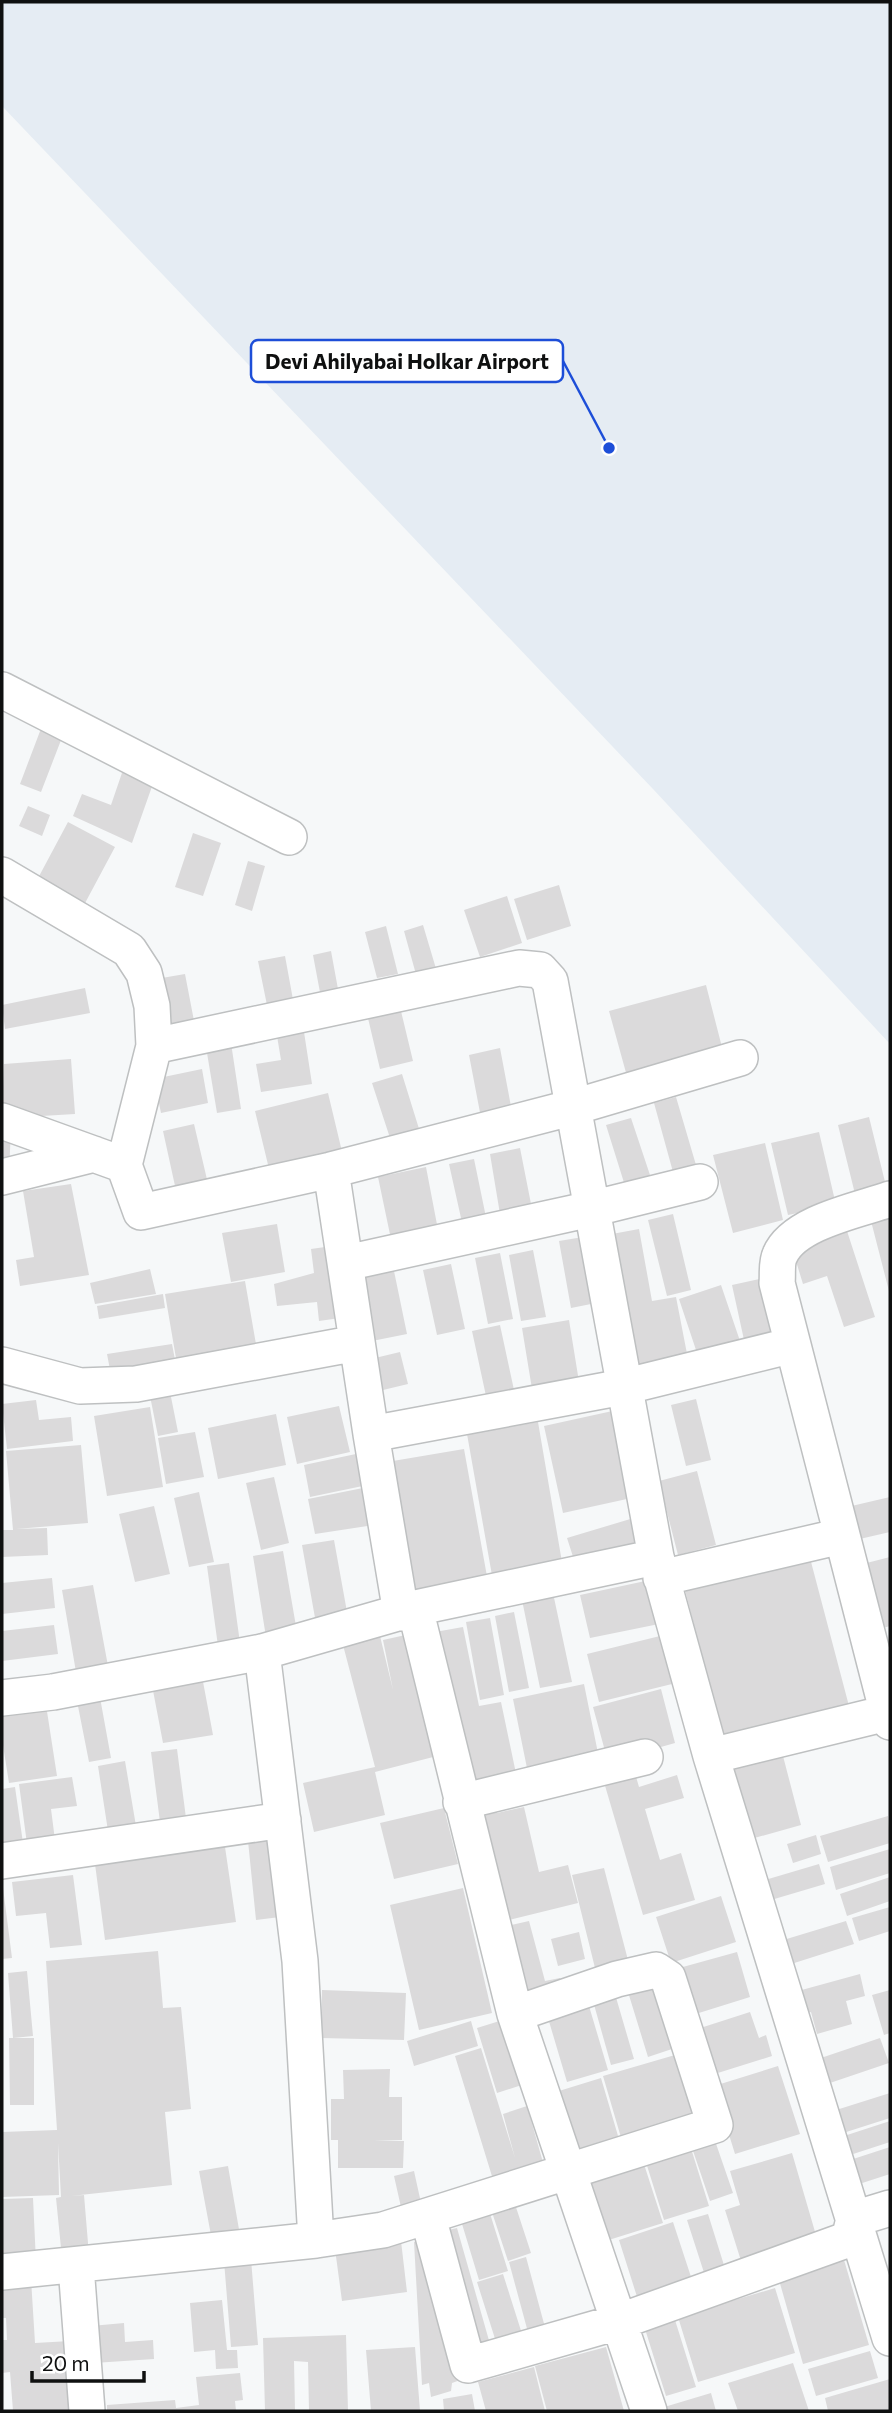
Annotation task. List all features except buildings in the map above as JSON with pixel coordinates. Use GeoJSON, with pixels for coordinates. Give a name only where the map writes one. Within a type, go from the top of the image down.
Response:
{"type":"FeatureCollection","features":[{"type":"Feature","properties":{"kind":"street"},"geometry":{"type":"LineString","coordinates":[[2,690],[289,837]]}},
{"type":"Feature","properties":{"kind":"street"},"geometry":{"type":"LineString","coordinates":[[2,875],[129,950],[144,973],[152,1006],[154,1046],[109,1160]]}},
{"type":"Feature","properties":{"kind":"street"},"geometry":{"type":"LineString","coordinates":[[154,1046],[519,968],[540,971],[550,981],[659,1567],[711,1756],[890,2338]]}},
{"type":"Feature","properties":{"kind":"street"},"geometry":{"type":"LineString","coordinates":[[2,1121],[109,1160],[141,1212],[331,1170],[574,1107],[740,1058]]}},
{"type":"Feature","properties":{"kind":"street"},"geometry":{"type":"LineString","coordinates":[[2,1177],[109,1160]]}},
{"type":"Feature","properties":{"kind":"street"},"geometry":{"type":"LineString","coordinates":[[331,1170],[371,1434],[408,1610],[515,2014],[649,2411]]}},
{"type":"Feature","properties":{"kind":"street"},"geometry":{"type":"LineString","coordinates":[[346,1263],[700,1182]]}},
{"type":"Feature","properties":{"kind":"street"},"geometry":{"type":"LineString","coordinates":[[711,1756],[889,1718],[777,1283],[779,1256],[794,1236],[823,1221],[890,1199]]}},
{"type":"Feature","properties":{"kind":"street"},"geometry":{"type":"LineString","coordinates":[[2,1365],[80,1386],[135,1384],[357,1343]]}},
{"type":"Feature","properties":{"kind":"street"},"geometry":{"type":"LineString","coordinates":[[371,1434],[624,1387],[793,1345]]}},
{"type":"Feature","properties":{"kind":"street"},"geometry":{"type":"LineString","coordinates":[[2,1698],[53,1692],[262,1652],[408,1610],[833,1538],[843,1539]]}},
{"type":"Feature","properties":{"kind":"street"},"geometry":{"type":"LineString","coordinates":[[262,1652],[300,1961],[316,2240]]}},
{"type":"Feature","properties":{"kind":"street"},"geometry":{"type":"LineString","coordinates":[[461,1802],[645,1757]]}},
{"type":"Feature","properties":{"kind":"street"},"geometry":{"type":"LineString","coordinates":[[2,1861],[283,1820]]}},
{"type":"Feature","properties":{"kind":"street"},"geometry":{"type":"LineString","coordinates":[[2,2272],[316,2240],[383,2230],[566,2170],[715,2126],[668,1978],[656,1970],[617,1979],[515,2014]]}},
{"type":"Feature","properties":{"kind":"street"},"geometry":{"type":"LineString","coordinates":[[853,2219],[890,2208]]}},
{"type":"Feature","properties":{"kind":"street"},"geometry":{"type":"LineString","coordinates":[[428,2217],[468,2365],[618,2322],[849,2239],[853,2219]]}},
{"type":"Feature","properties":{"kind":"street"},"geometry":{"type":"LineString","coordinates":[[76,2266],[87,2411]]}},
{"type":"Feature","properties":{"kind":"shaded area"},"geometry":{"type":"Polygon","coordinates":[[[2,2],[890,2],[890,1044],[653,789],[2,106],[2,2]]]}},
{"type":"Feature","properties":{"kind":"place","name":"Devi Ahilyabai Holkar Airport"},"geometry":{"type":"Point","coordinates":[609,448]}}]}
